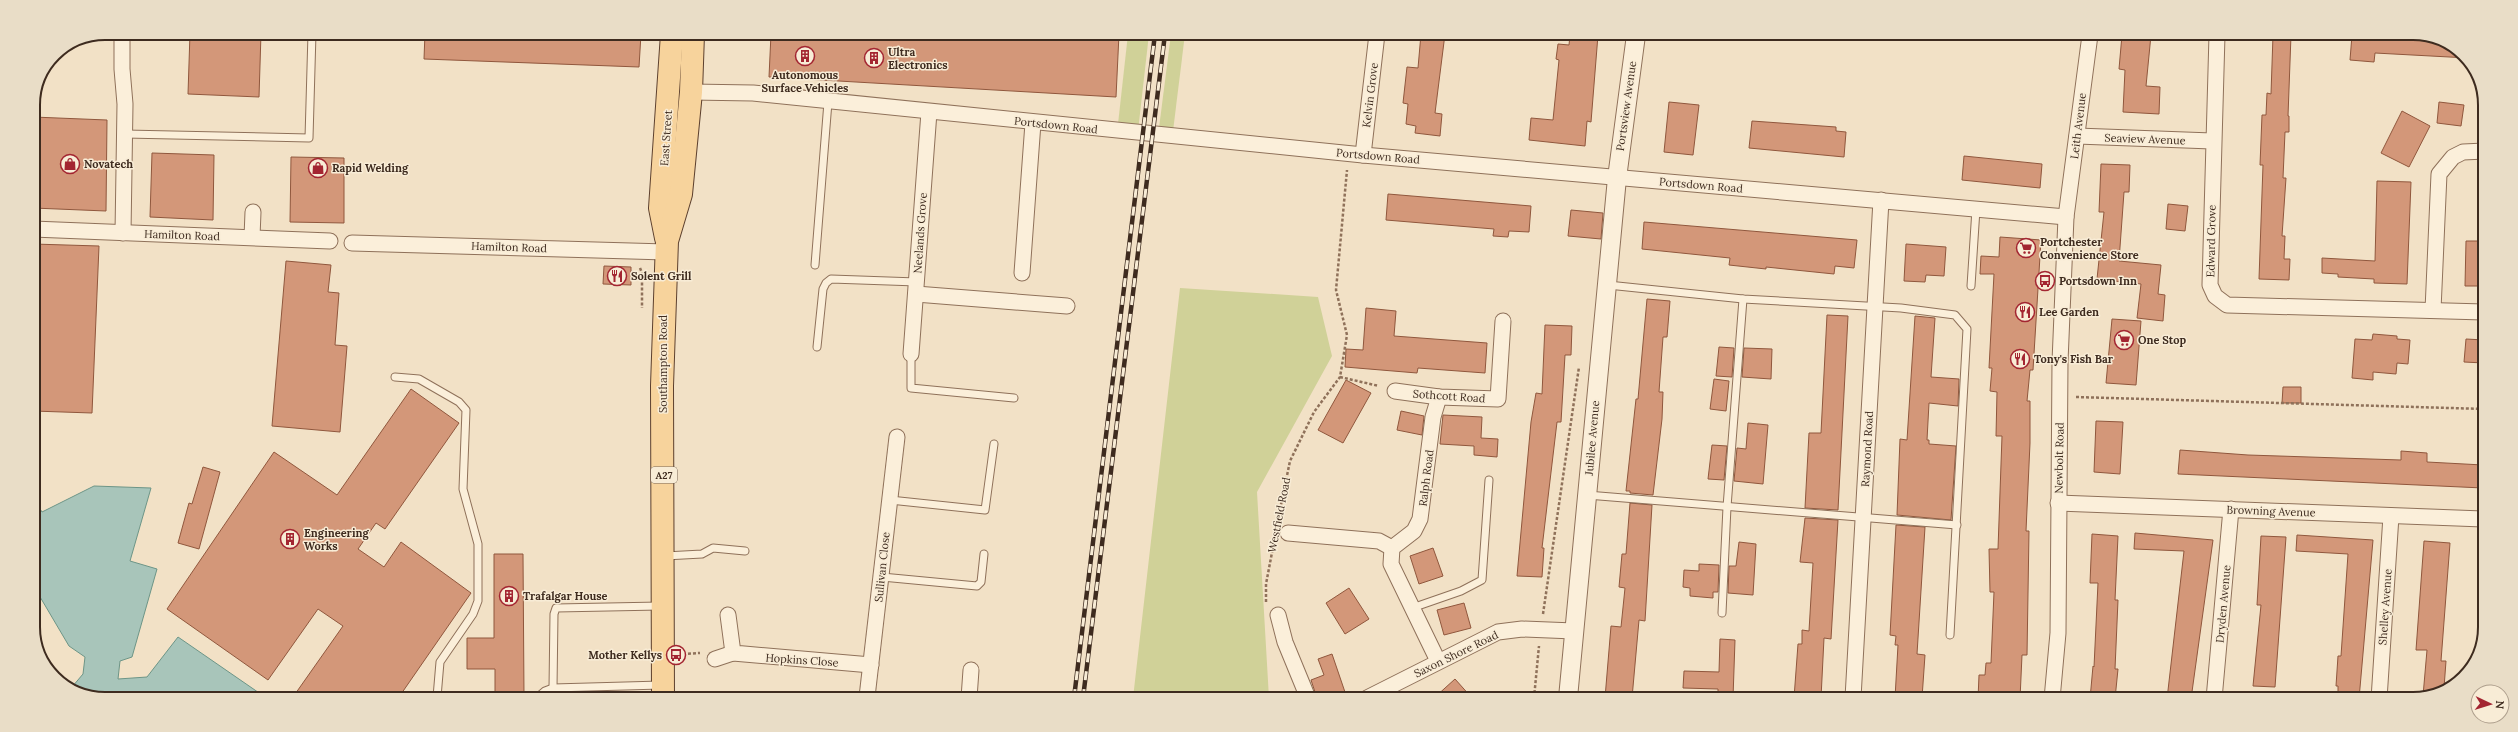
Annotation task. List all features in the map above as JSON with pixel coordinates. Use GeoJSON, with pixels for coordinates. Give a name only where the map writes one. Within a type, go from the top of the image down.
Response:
{"type":"FeatureCollection","features":[{"type":"Feature","properties":{"kind":"main road","name":"East Street"},"geometry":{"type":"LineString","coordinates":[[666,247],[660,208],[672,40]]}},
{"type":"Feature","properties":{"kind":"main road","name":"Southampton Road"},"geometry":{"type":"LineString","coordinates":[[664,691],[665,556],[662,386],[666,247],[681,194],[691,92],[694,40]]}},
{"type":"Feature","properties":{"kind":"street"},"geometry":{"type":"LineString","coordinates":[[122,40],[125,134],[123,233]]}},
{"type":"Feature","properties":{"kind":"street","name":"Kelvin Grove"},"geometry":{"type":"LineString","coordinates":[[1355,154],[1376,40]]}},
{"type":"Feature","properties":{"kind":"street","name":"Portsview Avenue"},"geometry":{"type":"LineString","coordinates":[[1616,178],[1635,40]]}},
{"type":"Feature","properties":{"kind":"street","name":"Leith Avenue"},"geometry":{"type":"LineString","coordinates":[[2066,217],[2089,40]]}},
{"type":"Feature","properties":{"kind":"street","name":"Edward Grove"},"geometry":{"type":"LineString","coordinates":[[2217,40],[2212,141],[2210,284],[2215,296],[2227,305],[2478,312]]}},
{"type":"Feature","properties":{"kind":"street","name":"Portsdown Road"},"geometry":{"type":"LineString","coordinates":[[691,92],[753,93],[1033,123],[1355,154],[2066,217]]}},
{"type":"Feature","properties":{"kind":"street","name":"Neelands Grove"},"geometry":{"type":"LineString","coordinates":[[911,354],[929,112]]}},
{"type":"Feature","properties":{"kind":"street"},"geometry":{"type":"LineString","coordinates":[[1022,273],[1033,123]]}},
{"type":"Feature","properties":{"kind":"street","name":"Seaview Avenue"},"geometry":{"type":"LineString","coordinates":[[2077,136],[2212,141]]}},
{"type":"Feature","properties":{"kind":"street"},"geometry":{"type":"LineString","coordinates":[[2433,310],[2439,174],[2453,157],[2463,152],[2478,151]]}},
{"type":"Feature","properties":{"kind":"street","name":"Jubilee Avenue"},"geometry":{"type":"LineString","coordinates":[[1569,692],[1616,178]]}},
{"type":"Feature","properties":{"kind":"street","name":"Raymond Road"},"geometry":{"type":"LineString","coordinates":[[1853,692],[1881,200]]}},
{"type":"Feature","properties":{"kind":"street"},"geometry":{"type":"LineString","coordinates":[[252,237],[253,212]]}},
{"type":"Feature","properties":{"kind":"street","name":"Newbolt Road"},"geometry":{"type":"LineString","coordinates":[[2053,692],[2056,674],[2058,632],[2060,397],[2066,217]]}},
{"type":"Feature","properties":{"kind":"street","name":"Hamilton Road"},"geometry":{"type":"LineString","coordinates":[[40,229],[330,241]]}},
{"type":"Feature","properties":{"kind":"street","name":"Hamilton Road"},"geometry":{"type":"LineString","coordinates":[[352,243],[666,247]]}},
{"type":"Feature","properties":{"kind":"street"},"geometry":{"type":"LineString","coordinates":[[916,288],[1067,306]]}},
{"type":"Feature","properties":{"kind":"street","name":"Sothcott Road"},"geometry":{"type":"LineString","coordinates":[[1395,391],[1439,397],[1498,399],[1503,321]]}},
{"type":"Feature","properties":{"kind":"street","name":"Ralph Road"},"geometry":{"type":"LineString","coordinates":[[1392,548],[1414,531],[1420,519],[1433,417],[1439,397]]}},
{"type":"Feature","properties":{"kind":"street","name":"Sullivan Close"},"geometry":{"type":"LineString","coordinates":[[867,692],[882,577],[897,437]]}},
{"type":"Feature","properties":{"kind":"street","name":"Browning Avenue"},"geometry":{"type":"LineString","coordinates":[[2058,503],[2478,519]]}},
{"type":"Feature","properties":{"kind":"street","name":"Dryden Avenue"},"geometry":{"type":"LineString","coordinates":[[2215,692],[2231,509]]}},
{"type":"Feature","properties":{"kind":"street","name":"Shelley Avenue"},"geometry":{"type":"LineString","coordinates":[[2379,692],[2391,516]]}},
{"type":"Feature","properties":{"kind":"street"},"geometry":{"type":"LineString","coordinates":[[1280,533],[1379,541],[1392,548],[1391,564],[1438,662]]}},
{"type":"Feature","properties":{"kind":"street"},"geometry":{"type":"LineString","coordinates":[[728,615],[733,653]]}},
{"type":"Feature","properties":{"kind":"street"},"geometry":{"type":"LineString","coordinates":[[1278,615],[1285,642],[1306,692]]}},
{"type":"Feature","properties":{"kind":"street","name":"Saxon Shore Road"},"geometry":{"type":"LineString","coordinates":[[1383,692],[1498,632],[1515,629],[1574,631]]}},
{"type":"Feature","properties":{"kind":"street","name":"Hopkins Close"},"geometry":{"type":"LineString","coordinates":[[716,660],[733,653],[870,665]]}},
{"type":"Feature","properties":{"kind":"street"},"geometry":{"type":"LineString","coordinates":[[969,692],[971,670]]}},
{"type":"Feature","properties":{"kind":"lane"},"geometry":{"type":"LineString","coordinates":[[125,134],[309,138],[312,40]]}},
{"type":"Feature","properties":{"kind":"lane"},"geometry":{"type":"LineString","coordinates":[[815,265],[828,102]]}},
{"type":"Feature","properties":{"kind":"lane"},"geometry":{"type":"LineString","coordinates":[[1971,286],[1976,209]]}},
{"type":"Feature","properties":{"kind":"lane"},"geometry":{"type":"LineString","coordinates":[[817,347],[823,289],[826,283],[831,279],[916,288]]}},
{"type":"Feature","properties":{"kind":"lane"},"geometry":{"type":"LineString","coordinates":[[1606,285],[1743,299],[1875,306],[1956,315],[1967,329],[1950,635]]}},
{"type":"Feature","properties":{"kind":"lane"},"geometry":{"type":"LineString","coordinates":[[1722,613],[1727,507],[1743,299]]}},
{"type":"Feature","properties":{"kind":"lane"},"geometry":{"type":"LineString","coordinates":[[911,354],[911,388],[1014,398]]}},
{"type":"Feature","properties":{"kind":"lane"},"geometry":{"type":"LineString","coordinates":[[395,377],[419,379],[459,402],[466,410],[463,489],[478,544],[478,601],[473,614],[440,662],[437,674],[437,692]]}},
{"type":"Feature","properties":{"kind":"lane"},"geometry":{"type":"LineString","coordinates":[[890,500],[985,510],[994,444]]}},
{"type":"Feature","properties":{"kind":"lane"},"geometry":{"type":"LineString","coordinates":[[1412,608],[1461,591],[1482,580],[1489,480]]}},
{"type":"Feature","properties":{"kind":"lane"},"geometry":{"type":"LineString","coordinates":[[1587,495],[1957,525]]}},
{"type":"Feature","properties":{"kind":"lane"},"geometry":{"type":"LineString","coordinates":[[665,556],[702,554],[713,548],[745,551]]}},
{"type":"Feature","properties":{"kind":"lane"},"geometry":{"type":"LineString","coordinates":[[882,577],[977,586],[981,582],[984,554]]}},
{"type":"Feature","properties":{"kind":"lane"},"geometry":{"type":"LineString","coordinates":[[553,688],[554,614],[556,608],[664,606]]}},
{"type":"Feature","properties":{"kind":"lane"},"geometry":{"type":"LineString","coordinates":[[543,692],[553,688],[664,691]]}},
{"type":"Feature","properties":{"kind":"path","name":"Westfield Road"},"geometry":{"type":"LineString","coordinates":[[1278,615],[1266,604],[1266,584],[1280,533],[1290,461],[1314,412],[1340,377],[1347,335],[1336,290],[1355,154]]}},
{"type":"Feature","properties":{"kind":"path"},"geometry":{"type":"LineString","coordinates":[[1535,692],[1541,630],[1579,364]]}},
{"type":"Feature","properties":{"kind":"path"},"geometry":{"type":"LineString","coordinates":[[1340,377],[1359,380],[1395,391]]}},
{"type":"Feature","properties":{"kind":"path"},"geometry":{"type":"LineString","coordinates":[[2060,397],[2478,409]]}},
{"type":"Feature","properties":{"kind":"path"},"geometry":{"type":"LineString","coordinates":[[664,656],[702,653],[716,660]]}},
{"type":"Feature","properties":{"kind":"green space"},"geometry":{"type":"Polygon","coordinates":[[[1127,40],[1148,40],[1138,131],[1118,124],[1127,40]]]}},
{"type":"Feature","properties":{"kind":"green space"},"geometry":{"type":"Polygon","coordinates":[[[1170,40],[1184,40],[1173,131],[1159,128],[1170,40]]]}},
{"type":"Feature","properties":{"kind":"green space"},"geometry":{"type":"Polygon","coordinates":[[[1180,288],[1318,297],[1332,356],[1257,492],[1269,692],[1134,692],[1180,288]]]}},
{"type":"Feature","properties":{"kind":"shaded area"},"geometry":{"type":"Polygon","coordinates":[[[94,486],[151,488],[130,561],[157,569],[132,657],[120,661],[118,679],[147,677],[178,637],[258,692],[105,692],[88,690],[75,684],[83,674],[85,657],[69,646],[40,597],[40,509],[42,512],[94,486]]]}},
{"type":"Feature","properties":{"kind":"building"},"geometry":{"type":"Polygon","coordinates":[[[190,40],[261,40],[259,97],[188,94],[190,40]]]}},
{"type":"Feature","properties":{"kind":"building"},"geometry":{"type":"Polygon","coordinates":[[[425,40],[641,40],[639,67],[424,59],[425,40]]]}},
{"type":"Feature","properties":{"kind":"building"},"geometry":{"type":"Polygon","coordinates":[[[771,40],[1119,40],[1116,97],[769,77],[771,40]]]}},
{"type":"Feature","properties":{"kind":"building"},"geometry":{"type":"Polygon","coordinates":[[[1420,40],[1444,40],[1435,113],[1442,114],[1440,136],[1415,133],[1416,126],[1406,124],[1408,104],[1403,103],[1407,67],[1418,68],[1420,40]]]}},
{"type":"Feature","properties":{"kind":"building"},"geometry":{"type":"Polygon","coordinates":[[[1570,40],[1598,40],[1591,122],[1587,121],[1585,146],[1529,140],[1531,118],[1553,120],[1559,60],[1556,59],[1558,44],[1569,45],[1570,40]]]}},
{"type":"Feature","properties":{"kind":"building"},"geometry":{"type":"Polygon","coordinates":[[[2122,40],[2151,40],[2146,86],[2160,87],[2159,114],[2123,112],[2125,70],[2119,69],[2122,40]]]}},
{"type":"Feature","properties":{"kind":"building"},"geometry":{"type":"Polygon","coordinates":[[[2273,40],[2291,40],[2288,116],[2289,132],[2285,132],[2283,178],[2286,178],[2282,236],[2285,236],[2284,259],[2290,259],[2289,280],[2259,279],[2263,165],[2260,165],[2262,115],[2266,115],[2267,93],[2271,94],[2273,40]]]}},
{"type":"Feature","properties":{"kind":"building"},"geometry":{"type":"Polygon","coordinates":[[[2352,40],[2413,40],[2430,42],[2442,47],[2457,57],[2375,53],[2374,62],[2350,60],[2352,40]]]}},
{"type":"Feature","properties":{"kind":"building"},"geometry":{"type":"Polygon","coordinates":[[[1669,102],[1699,105],[1693,155],[1664,152],[1669,102]]]}},
{"type":"Feature","properties":{"kind":"building"},"geometry":{"type":"Polygon","coordinates":[[[2439,102],[2464,105],[2461,126],[2437,123],[2439,102]]]}},
{"type":"Feature","properties":{"kind":"building"},"geometry":{"type":"Polygon","coordinates":[[[2402,111],[2430,126],[2409,167],[2381,153],[2402,111]]]}},
{"type":"Feature","properties":{"kind":"building","name":"Novatech"},"geometry":{"type":"Polygon","coordinates":[[[40,117],[107,120],[106,211],[40,208],[40,117]]]}},
{"type":"Feature","properties":{"kind":"building"},"geometry":{"type":"Polygon","coordinates":[[[1752,121],[1836,127],[1836,131],[1846,132],[1844,157],[1749,148],[1752,121]]]}},
{"type":"Feature","properties":{"kind":"building"},"geometry":{"type":"Polygon","coordinates":[[[152,153],[214,155],[213,220],[150,217],[152,153]]]}},
{"type":"Feature","properties":{"kind":"building"},"geometry":{"type":"Polygon","coordinates":[[[1964,156],[2042,164],[2040,188],[1962,180],[1964,156]]]}},
{"type":"Feature","properties":{"kind":"building"},"geometry":{"type":"Polygon","coordinates":[[[291,157],[344,158],[344,223],[290,222],[291,157]]]}},
{"type":"Feature","properties":{"kind":"building"},"geometry":{"type":"Polygon","coordinates":[[[2101,164],[2130,165],[2129,192],[2124,192],[2119,261],[2161,265],[2158,294],[2165,295],[2163,321],[2137,318],[2141,284],[2097,279],[2104,212],[2099,212],[2101,164]]]}},
{"type":"Feature","properties":{"kind":"building"},"geometry":{"type":"Polygon","coordinates":[[[2377,181],[2411,182],[2407,284],[2374,283],[2374,279],[2338,277],[2338,274],[2322,273],[2322,258],[2375,261],[2377,181]]]}},
{"type":"Feature","properties":{"kind":"building"},"geometry":{"type":"Polygon","coordinates":[[[1388,194],[1531,206],[1529,232],[1509,231],[1508,237],[1493,236],[1494,229],[1386,220],[1388,194]]]}},
{"type":"Feature","properties":{"kind":"building"},"geometry":{"type":"Polygon","coordinates":[[[2168,204],[2188,206],[2185,231],[2166,229],[2168,204]]]}},
{"type":"Feature","properties":{"kind":"building"},"geometry":{"type":"Polygon","coordinates":[[[1571,210],[1603,213],[1601,239],[1568,236],[1571,210]]]}},
{"type":"Feature","properties":{"kind":"building"},"geometry":{"type":"Polygon","coordinates":[[[1644,222],[1857,240],[1854,268],[1835,266],[1834,274],[1766,267],[1766,269],[1729,265],[1730,258],[1642,249],[1644,222]]]}},
{"type":"Feature","properties":{"kind":"building"},"geometry":{"type":"Polygon","coordinates":[[[2000,237],[2041,240],[2033,370],[2030,370],[2027,401],[2030,401],[2030,443],[2026,531],[2029,531],[2027,655],[2022,655],[2020,692],[1978,692],[1979,675],[1985,675],[1986,663],[1991,663],[1994,592],[1990,592],[1989,549],[1998,549],[2002,436],[1996,436],[1997,392],[1990,391],[1992,368],[1989,368],[1994,274],[1980,274],[1981,256],[1999,257],[2000,237]]]}},
{"type":"Feature","properties":{"kind":"building"},"geometry":{"type":"Polygon","coordinates":[[[2466,241],[2478,241],[2478,286],[2465,286],[2466,241]]]}},
{"type":"Feature","properties":{"kind":"building"},"geometry":{"type":"Polygon","coordinates":[[[40,244],[99,246],[92,413],[40,411],[40,244]]]}},
{"type":"Feature","properties":{"kind":"building"},"geometry":{"type":"Polygon","coordinates":[[[1906,244],[1946,247],[1944,276],[1926,275],[1925,282],[1904,281],[1906,244]]]}},
{"type":"Feature","properties":{"kind":"building"},"geometry":{"type":"Polygon","coordinates":[[[286,261],[331,265],[328,292],[339,293],[335,345],[347,346],[340,432],[272,426],[286,261]]]}},
{"type":"Feature","properties":{"kind":"building","name":"Solent Grill"},"geometry":{"type":"Polygon","coordinates":[[[604,266],[631,267],[631,285],[603,284],[604,266]]]}},
{"type":"Feature","properties":{"kind":"building"},"geometry":{"type":"Polygon","coordinates":[[[1647,299],[1670,301],[1667,337],[1663,337],[1659,392],[1663,392],[1662,419],[1653,495],[1630,493],[1630,491],[1626,491],[1636,399],[1638,399],[1647,299]]]}},
{"type":"Feature","properties":{"kind":"building"},"geometry":{"type":"Polygon","coordinates":[[[1366,308],[1396,311],[1394,336],[1487,343],[1485,373],[1418,368],[1417,373],[1345,367],[1346,349],[1363,350],[1366,308]]]}},
{"type":"Feature","properties":{"kind":"building"},"geometry":{"type":"Polygon","coordinates":[[[1827,315],[1848,316],[1838,510],[1805,508],[1809,433],[1821,433],[1827,315]]]}},
{"type":"Feature","properties":{"kind":"building"},"geometry":{"type":"Polygon","coordinates":[[[1915,316],[1935,318],[1931,377],[1959,379],[1958,406],[1929,403],[1927,440],[1929,440],[1929,444],[1956,446],[1951,520],[1897,515],[1900,439],[1907,440],[1915,316]]]}},
{"type":"Feature","properties":{"kind":"building"},"geometry":{"type":"Polygon","coordinates":[[[2112,319],[2141,321],[2136,385],[2106,383],[2112,319]]]}},
{"type":"Feature","properties":{"kind":"building"},"geometry":{"type":"Polygon","coordinates":[[[1545,325],[1572,326],[1571,355],[1565,355],[1561,422],[1557,422],[1542,548],[1544,548],[1542,577],[1517,576],[1531,422],[1536,393],[1542,394],[1545,325]]]}},
{"type":"Feature","properties":{"kind":"building"},"geometry":{"type":"Polygon","coordinates":[[[2373,334],[2397,336],[2397,339],[2410,340],[2408,364],[2397,363],[2396,374],[2373,372],[2373,380],[2352,378],[2355,339],[2372,340],[2373,334]]]}},
{"type":"Feature","properties":{"kind":"building"},"geometry":{"type":"Polygon","coordinates":[[[2466,339],[2478,340],[2478,363],[2464,362],[2466,339]]]}},
{"type":"Feature","properties":{"kind":"building"},"geometry":{"type":"Polygon","coordinates":[[[1719,347],[1734,348],[1732,377],[1716,376],[1719,347]]]}},
{"type":"Feature","properties":{"kind":"building"},"geometry":{"type":"Polygon","coordinates":[[[1744,348],[1772,349],[1771,379],[1742,377],[1744,348]]]}},
{"type":"Feature","properties":{"kind":"building"},"geometry":{"type":"Polygon","coordinates":[[[1714,379],[1729,381],[1726,411],[1710,409],[1714,379]]]}},
{"type":"Feature","properties":{"kind":"building"},"geometry":{"type":"Polygon","coordinates":[[[1346,380],[1371,393],[1343,443],[1318,430],[1346,380]]]}},
{"type":"Feature","properties":{"kind":"building"},"geometry":{"type":"Polygon","coordinates":[[[2283,387],[2301,387],[2301,403],[2282,403],[2283,387]]]}},
{"type":"Feature","properties":{"kind":"building","name":"Engineering Works"},"geometry":{"type":"Polygon","coordinates":[[[411,389],[459,423],[385,529],[376,523],[358,549],[384,567],[401,542],[471,593],[402,692],[297,692],[343,626],[318,609],[268,680],[167,609],[274,452],[337,495],[411,389]]]}},
{"type":"Feature","properties":{"kind":"building"},"geometry":{"type":"Polygon","coordinates":[[[1401,411],[1424,416],[1422,435],[1397,430],[1401,411]]]}},
{"type":"Feature","properties":{"kind":"building"},"geometry":{"type":"Polygon","coordinates":[[[1443,415],[1482,417],[1481,438],[1498,439],[1497,457],[1474,455],[1474,446],[1440,444],[1443,415]]]}},
{"type":"Feature","properties":{"kind":"building"},"geometry":{"type":"Polygon","coordinates":[[[2096,421],[2123,422],[2120,474],[2094,472],[2096,421]]]}},
{"type":"Feature","properties":{"kind":"building"},"geometry":{"type":"Polygon","coordinates":[[[1748,423],[1768,425],[1763,484],[1734,481],[1737,448],[1746,449],[1748,423]]]}},
{"type":"Feature","properties":{"kind":"building"},"geometry":{"type":"Polygon","coordinates":[[[1712,445],[1727,446],[1724,480],[1708,479],[1712,445]]]}},
{"type":"Feature","properties":{"kind":"building"},"geometry":{"type":"Polygon","coordinates":[[[2180,450],[2248,455],[2401,460],[2401,451],[2427,453],[2427,462],[2478,465],[2478,488],[2178,474],[2180,450]]]}},
{"type":"Feature","properties":{"kind":"building"},"geometry":{"type":"Polygon","coordinates":[[[203,467],[220,472],[199,549],[178,543],[189,503],[192,504],[203,467]]]}},
{"type":"Feature","properties":{"kind":"building"},"geometry":{"type":"Polygon","coordinates":[[[1630,503],[1652,505],[1645,621],[1639,620],[1633,692],[1606,692],[1611,626],[1621,627],[1625,588],[1619,587],[1622,554],[1626,554],[1630,503]]]}},
{"type":"Feature","properties":{"kind":"building"},"geometry":{"type":"Polygon","coordinates":[[[1805,518],[1838,520],[1831,639],[1824,638],[1821,692],[1794,692],[1798,644],[1802,644],[1802,630],[1809,631],[1813,563],[1800,562],[1805,518]]]}},
{"type":"Feature","properties":{"kind":"building"},"geometry":{"type":"Polygon","coordinates":[[[1896,525],[1925,527],[1917,654],[1925,655],[1922,692],[1895,692],[1898,645],[1895,645],[1896,636],[1890,635],[1896,525]]]}},
{"type":"Feature","properties":{"kind":"building"},"geometry":{"type":"Polygon","coordinates":[[[2135,533],[2213,540],[2192,692],[2168,692],[2184,551],[2134,549],[2135,533]]]}},
{"type":"Feature","properties":{"kind":"building"},"geometry":{"type":"Polygon","coordinates":[[[2092,534],[2118,536],[2115,600],[2118,600],[2115,669],[2118,669],[2116,692],[2091,692],[2093,666],[2094,667],[2098,583],[2090,583],[2092,534]]]}},
{"type":"Feature","properties":{"kind":"building"},"geometry":{"type":"Polygon","coordinates":[[[2297,535],[2373,540],[2360,692],[2338,692],[2338,686],[2336,686],[2338,656],[2341,656],[2348,554],[2296,551],[2297,535]]]}},
{"type":"Feature","properties":{"kind":"building"},"geometry":{"type":"Polygon","coordinates":[[[2261,536],[2286,537],[2275,687],[2253,686],[2261,605],[2257,605],[2261,536]]]}},
{"type":"Feature","properties":{"kind":"building"},"geometry":{"type":"Polygon","coordinates":[[[2424,541],[2450,543],[2441,661],[2446,661],[2444,684],[2434,689],[2423,691],[2427,650],[2416,650],[2424,541]]]}},
{"type":"Feature","properties":{"kind":"building"},"geometry":{"type":"Polygon","coordinates":[[[1739,542],[1756,544],[1753,595],[1728,593],[1729,566],[1736,566],[1739,542]]]}},
{"type":"Feature","properties":{"kind":"building"},"geometry":{"type":"Polygon","coordinates":[[[1433,548],[1443,576],[1419,584],[1410,556],[1433,548]]]}},
{"type":"Feature","properties":{"kind":"building","name":"Trafalgar House"},"geometry":{"type":"Polygon","coordinates":[[[494,554],[523,554],[524,692],[495,692],[495,669],[467,669],[467,638],[494,638],[494,554]]]}},
{"type":"Feature","properties":{"kind":"building"},"geometry":{"type":"Polygon","coordinates":[[[1699,564],[1719,565],[1718,592],[1713,592],[1713,598],[1690,596],[1690,588],[1683,587],[1684,570],[1699,571],[1699,564]]]}},
{"type":"Feature","properties":{"kind":"building"},"geometry":{"type":"Polygon","coordinates":[[[1349,588],[1369,619],[1345,634],[1326,603],[1349,588]]]}},
{"type":"Feature","properties":{"kind":"building"},"geometry":{"type":"Polygon","coordinates":[[[1464,603],[1471,628],[1444,635],[1437,610],[1464,603]]]}},
{"type":"Feature","properties":{"kind":"building"},"geometry":{"type":"Polygon","coordinates":[[[1720,639],[1735,640],[1733,692],[1718,692],[1718,689],[1683,688],[1684,671],[1719,672],[1720,639]]]}},
{"type":"Feature","properties":{"kind":"building"},"geometry":{"type":"Polygon","coordinates":[[[1332,654],[1345,692],[1315,692],[1311,680],[1324,675],[1318,659],[1332,654]]]}},
{"type":"Feature","properties":{"kind":"building"},"geometry":{"type":"Polygon","coordinates":[[[1455,679],[1467,692],[1441,692],[1455,679]]]}},
{"type":"Feature","properties":{"kind":"railway"},"geometry":{"type":"LineString","coordinates":[[1075,692],[1154,40]]}},
{"type":"Feature","properties":{"kind":"railway"},"geometry":{"type":"LineString","coordinates":[[1084,692],[1164,40]]}},
{"type":"Feature","properties":{"kind":"place","name":"Autonomous Surface Vehicles"},"geometry":{"type":"Point","coordinates":[805,56]}},
{"type":"Feature","properties":{"kind":"place","name":"Ultra Electronics"},"geometry":{"type":"Point","coordinates":[874,58]}},
{"type":"Feature","properties":{"kind":"place","name":"Novatech"},"geometry":{"type":"Point","coordinates":[70,164]}},
{"type":"Feature","properties":{"kind":"place","name":"Rapid Welding"},"geometry":{"type":"Point","coordinates":[318,168]}},
{"type":"Feature","properties":{"kind":"place","name":"Portchester Convenience Store"},"geometry":{"type":"Point","coordinates":[2026,248]}},
{"type":"Feature","properties":{"kind":"place","name":"Solent Grill"},"geometry":{"type":"Point","coordinates":[617,276]}},
{"type":"Feature","properties":{"kind":"place","name":"Portsdown Inn"},"geometry":{"type":"Point","coordinates":[2045,281]}},
{"type":"Feature","properties":{"kind":"place","name":"Lee Garden"},"geometry":{"type":"Point","coordinates":[2025,312]}},
{"type":"Feature","properties":{"kind":"place","name":"One Stop"},"geometry":{"type":"Point","coordinates":[2124,340]}},
{"type":"Feature","properties":{"kind":"place","name":"Tony's Fish Bar"},"geometry":{"type":"Point","coordinates":[2020,359]}},
{"type":"Feature","properties":{"kind":"place","name":"Engineering Works"},"geometry":{"type":"Point","coordinates":[290,539]}},
{"type":"Feature","properties":{"kind":"place","name":"Trafalgar House"},"geometry":{"type":"Point","coordinates":[509,596]}},
{"type":"Feature","properties":{"kind":"place","name":"Mother Kellys"},"geometry":{"type":"Point","coordinates":[676,655]}}]}
